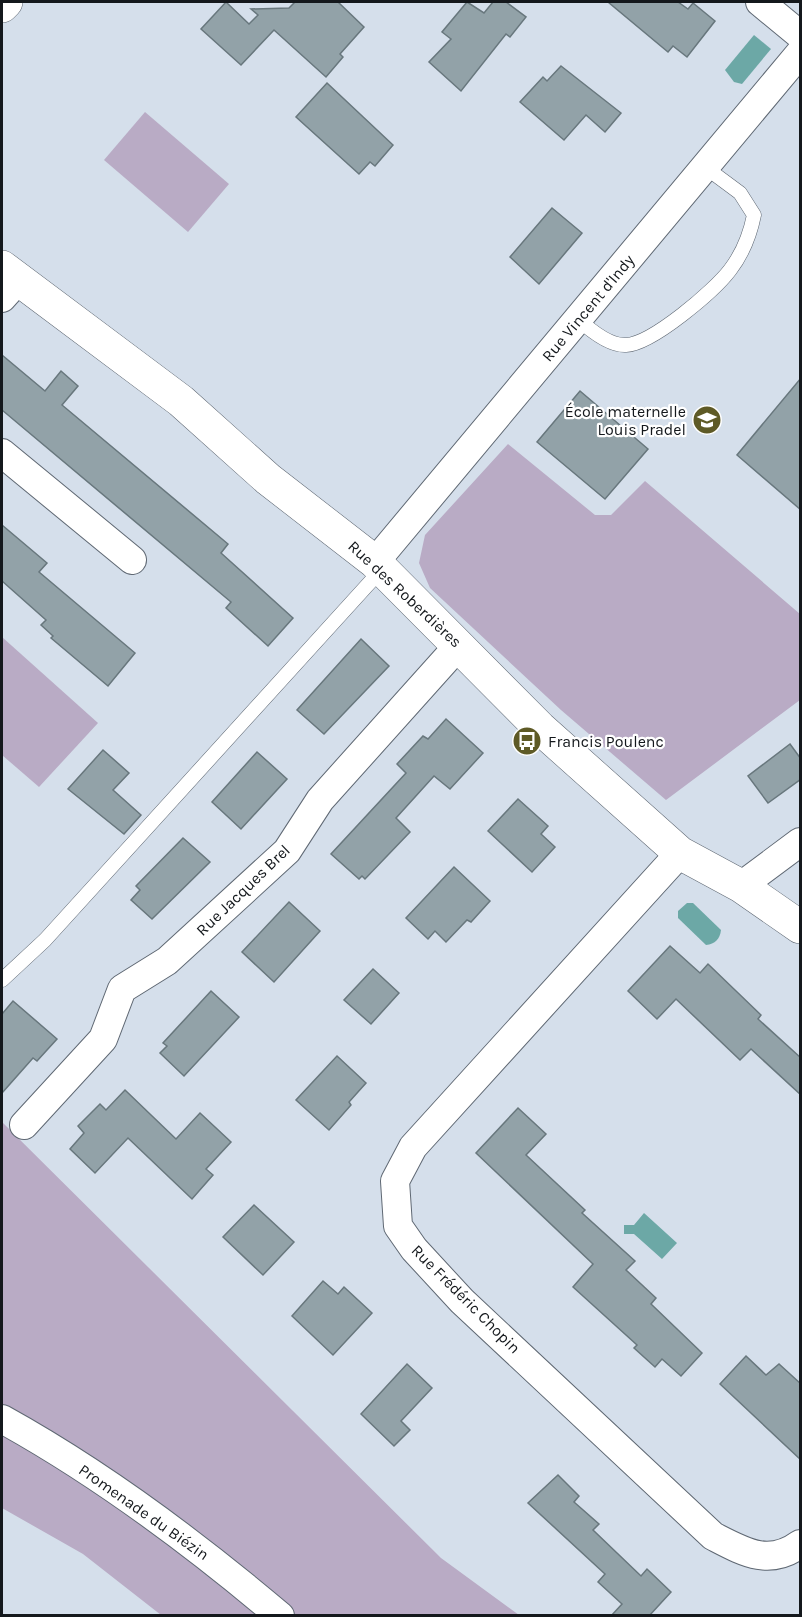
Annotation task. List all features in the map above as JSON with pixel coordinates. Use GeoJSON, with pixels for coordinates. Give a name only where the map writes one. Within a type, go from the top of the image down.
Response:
{"type":"FeatureCollection","features":[{"type":"Feature","properties":{"kind":"street"},"geometry":{"type":"LineString","coordinates":[[2,6],[6,2]]}},
{"type":"Feature","properties":{"kind":"street"},"geometry":{"type":"LineString","coordinates":[[760,2],[801,35]]}},
{"type":"Feature","properties":{"kind":"street","name":"Rue Vincent d'Indy"},"geometry":{"type":"LineString","coordinates":[[379,565],[578,319],[801,53]]}},
{"type":"Feature","properties":{"kind":"street","name":"Rue des Roberdières"},"geometry":{"type":"LineString","coordinates":[[7,282],[181,401],[268,479],[379,565],[540,728],[680,853],[741,886],[801,927]]}},
{"type":"Feature","properties":{"kind":"street"},"geometry":{"type":"LineString","coordinates":[[2,453],[132,560]]}},
{"type":"Feature","properties":{"kind":"street","name":"Rue Jacques Brel"},"geometry":{"type":"LineString","coordinates":[[24,1125],[103,1039],[122,989],[167,961],[287,851],[320,800],[459,645]]}},
{"type":"Feature","properties":{"kind":"street"},"geometry":{"type":"LineString","coordinates":[[741,886],[801,842]]}},
{"type":"Feature","properties":{"kind":"street","name":"Rue Frédéric Chopin"},"geometry":{"type":"LineString","coordinates":[[680,853],[413,1147],[395,1181],[398,1227],[414,1249],[462,1300],[713,1536],[738,1549],[770,1558],[792,1551],[801,1545]]}},
{"type":"Feature","properties":{"kind":"street","name":"Promenade du Biézin"},"geometry":{"type":"LineString","coordinates":[[2,1419],[43,1442],[218,1564],[280,1616]]}},
{"type":"Feature","properties":{"kind":"lane"},"geometry":{"type":"LineString","coordinates":[[578,319],[596,336],[626,345],[658,333],[701,300],[730,271],[749,238],[754,215],[740,194],[705,167]]}},
{"type":"Feature","properties":{"kind":"lane"},"geometry":{"type":"LineString","coordinates":[[2,980],[45,940],[379,565]]}},
{"type":"Feature","properties":{"kind":"shaded area"},"geometry":{"type":"Polygon","coordinates":[[[754,35],[771,49],[742,84],[734,82],[725,70],[754,35]]]}},
{"type":"Feature","properties":{"kind":"shaded area"},"geometry":{"type":"Polygon","coordinates":[[[145,112],[229,184],[188,232],[104,160],[145,112]]]}},
{"type":"Feature","properties":{"kind":"shaded area"},"geometry":{"type":"Polygon","coordinates":[[[508,444],[595,515],[611,515],[645,481],[800,614],[800,700],[666,800],[561,710],[430,588],[419,563],[425,535],[508,444]]]}},
{"type":"Feature","properties":{"kind":"shaded area"},"geometry":{"type":"Polygon","coordinates":[[[2,637],[98,723],[39,787],[2,755],[2,637]]]}},
{"type":"Feature","properties":{"kind":"shaded area"},"geometry":{"type":"Polygon","coordinates":[[[687,903],[693,903],[721,930],[720,936],[714,942],[706,945],[678,918],[678,911],[687,903]]]}},
{"type":"Feature","properties":{"kind":"shaded area"},"geometry":{"type":"Polygon","coordinates":[[[2,1122],[441,1558],[519,1615],[161,1615],[83,1554],[2,1508],[2,1122]]]}},
{"type":"Feature","properties":{"kind":"shaded area"},"geometry":{"type":"Polygon","coordinates":[[[644,1213],[677,1243],[662,1259],[634,1234],[624,1234],[624,1225],[634,1225],[644,1213]]]}},
{"type":"Feature","properties":{"kind":"building"},"geometry":{"type":"Polygon","coordinates":[[[226,2],[249,24],[258,15],[251,9],[289,8],[295,2],[338,2],[364,27],[340,54],[343,57],[326,77],[274,30],[241,65],[201,29],[226,2]]]}},
{"type":"Feature","properties":{"kind":"building"},"geometry":{"type":"Polygon","coordinates":[[[467,2],[484,13],[493,2],[506,2],[526,17],[510,37],[506,34],[461,91],[429,62],[451,39],[442,32],[467,2]]]}},
{"type":"Feature","properties":{"kind":"building"},"geometry":{"type":"Polygon","coordinates":[[[608,2],[678,2],[688,9],[693,3],[715,21],[687,57],[673,46],[668,52],[608,2]]]}},
{"type":"Feature","properties":{"kind":"building"},"geometry":{"type":"Polygon","coordinates":[[[561,66],[621,113],[605,132],[586,115],[564,140],[520,102],[543,77],[547,81],[561,66]]]}},
{"type":"Feature","properties":{"kind":"building"},"geometry":{"type":"Polygon","coordinates":[[[327,83],[393,145],[375,166],[370,162],[359,174],[296,117],[327,83]]]}},
{"type":"Feature","properties":{"kind":"building"},"geometry":{"type":"Polygon","coordinates":[[[552,208],[582,233],[539,284],[510,257],[552,208]]]}},
{"type":"Feature","properties":{"kind":"building"},"geometry":{"type":"Polygon","coordinates":[[[2,355],[45,391],[61,371],[78,386],[62,405],[228,544],[221,553],[293,618],[268,646],[226,608],[231,602],[2,410],[2,355]]]}},
{"type":"Feature","properties":{"kind":"building"},"geometry":{"type":"Polygon","coordinates":[[[801,378],[801,510],[737,455],[801,378]]]}},
{"type":"Feature","properties":{"kind":"building"},"geometry":{"type":"Polygon","coordinates":[[[580,391],[648,449],[605,499],[537,442],[580,391]]]}},
{"type":"Feature","properties":{"kind":"building"},"geometry":{"type":"Polygon","coordinates":[[[2,525],[47,563],[39,572],[135,653],[108,686],[51,638],[53,636],[41,625],[46,620],[2,581],[2,525]]]}},
{"type":"Feature","properties":{"kind":"building"},"geometry":{"type":"Polygon","coordinates":[[[361,639],[389,666],[324,734],[297,710],[361,639]]]}},
{"type":"Feature","properties":{"kind":"building"},"geometry":{"type":"Polygon","coordinates":[[[446,719],[483,753],[450,789],[434,776],[396,818],[410,832],[365,879],[362,876],[359,879],[331,854],[406,773],[397,764],[423,736],[428,739],[446,719]]]}},
{"type":"Feature","properties":{"kind":"building"},"geometry":{"type":"Polygon","coordinates":[[[790,744],[801,759],[801,779],[768,803],[748,776],[790,744]]]}},
{"type":"Feature","properties":{"kind":"building"},"geometry":{"type":"Polygon","coordinates":[[[103,750],[129,773],[113,790],[141,815],[124,834],[68,789],[103,750]]]}},
{"type":"Feature","properties":{"kind":"building"},"geometry":{"type":"Polygon","coordinates":[[[257,752],[287,779],[241,829],[212,802],[257,752]]]}},
{"type":"Feature","properties":{"kind":"building"},"geometry":{"type":"Polygon","coordinates":[[[518,799],[548,826],[541,834],[555,847],[532,872],[488,831],[518,799]]]}},
{"type":"Feature","properties":{"kind":"building"},"geometry":{"type":"Polygon","coordinates":[[[183,838],[210,862],[152,919],[131,900],[140,890],[136,886],[183,838]]]}},
{"type":"Feature","properties":{"kind":"building"},"geometry":{"type":"Polygon","coordinates":[[[454,867],[490,901],[471,922],[467,920],[446,942],[435,931],[428,939],[406,918],[454,867]]]}},
{"type":"Feature","properties":{"kind":"building"},"geometry":{"type":"Polygon","coordinates":[[[289,902],[320,931],[274,982],[242,952],[289,902]]]}},
{"type":"Feature","properties":{"kind":"building"},"geometry":{"type":"Polygon","coordinates":[[[670,946],[700,973],[708,964],[761,1015],[758,1019],[801,1058],[801,1095],[751,1049],[740,1060],[676,999],[657,1019],[628,991],[670,946]]]}},
{"type":"Feature","properties":{"kind":"building"},"geometry":{"type":"Polygon","coordinates":[[[373,969],[399,993],[371,1024],[344,1000],[373,969]]]}},
{"type":"Feature","properties":{"kind":"building"},"geometry":{"type":"Polygon","coordinates":[[[211,991],[239,1017],[184,1076],[160,1053],[167,1046],[163,1043],[211,991]]]}},
{"type":"Feature","properties":{"kind":"building"},"geometry":{"type":"Polygon","coordinates":[[[13,1001],[57,1039],[37,1061],[33,1058],[2,1093],[2,1014],[13,1001]]]}},
{"type":"Feature","properties":{"kind":"building"},"geometry":{"type":"Polygon","coordinates":[[[337,1056],[366,1083],[349,1102],[351,1105],[329,1130],[296,1100],[337,1056]]]}},
{"type":"Feature","properties":{"kind":"building"},"geometry":{"type":"Polygon","coordinates":[[[125,1090],[176,1139],[200,1113],[231,1142],[206,1169],[213,1175],[192,1199],[128,1138],[95,1173],[70,1149],[84,1133],[78,1126],[100,1104],[106,1110],[125,1090]]]}},
{"type":"Feature","properties":{"kind":"building"},"geometry":{"type":"Polygon","coordinates":[[[518,1108],[546,1134],[526,1155],[585,1210],[582,1213],[635,1261],[626,1270],[656,1298],[651,1304],[702,1353],[681,1376],[662,1359],[655,1367],[634,1348],[637,1345],[573,1287],[593,1264],[476,1153],[518,1108]]]}},
{"type":"Feature","properties":{"kind":"building"},"geometry":{"type":"Polygon","coordinates":[[[254,1205],[294,1242],[263,1275],[223,1237],[254,1205]]]}},
{"type":"Feature","properties":{"kind":"building"},"geometry":{"type":"Polygon","coordinates":[[[323,1281],[338,1294],[344,1287],[372,1313],[333,1355],[292,1316],[323,1281]]]}},
{"type":"Feature","properties":{"kind":"building"},"geometry":{"type":"Polygon","coordinates":[[[746,1356],[766,1375],[779,1364],[801,1384],[801,1460],[720,1384],[746,1356]]]}},
{"type":"Feature","properties":{"kind":"building"},"geometry":{"type":"Polygon","coordinates":[[[407,1364],[432,1388],[401,1421],[410,1430],[394,1446],[361,1414],[407,1364]]]}},
{"type":"Feature","properties":{"kind":"building"},"geometry":{"type":"Polygon","coordinates":[[[558,1475],[579,1496],[574,1502],[599,1524],[593,1530],[641,1576],[647,1569],[671,1592],[649,1616],[611,1616],[622,1604],[598,1582],[605,1574],[528,1503],[558,1475]]]}},
{"type":"Feature","properties":{"kind":"place","name":"École maternelle Louis Pradel"},"geometry":{"type":"Point","coordinates":[707,420]}},
{"type":"Feature","properties":{"kind":"place","name":"Francis Poulenc"},"geometry":{"type":"Point","coordinates":[527,741]}}]}
